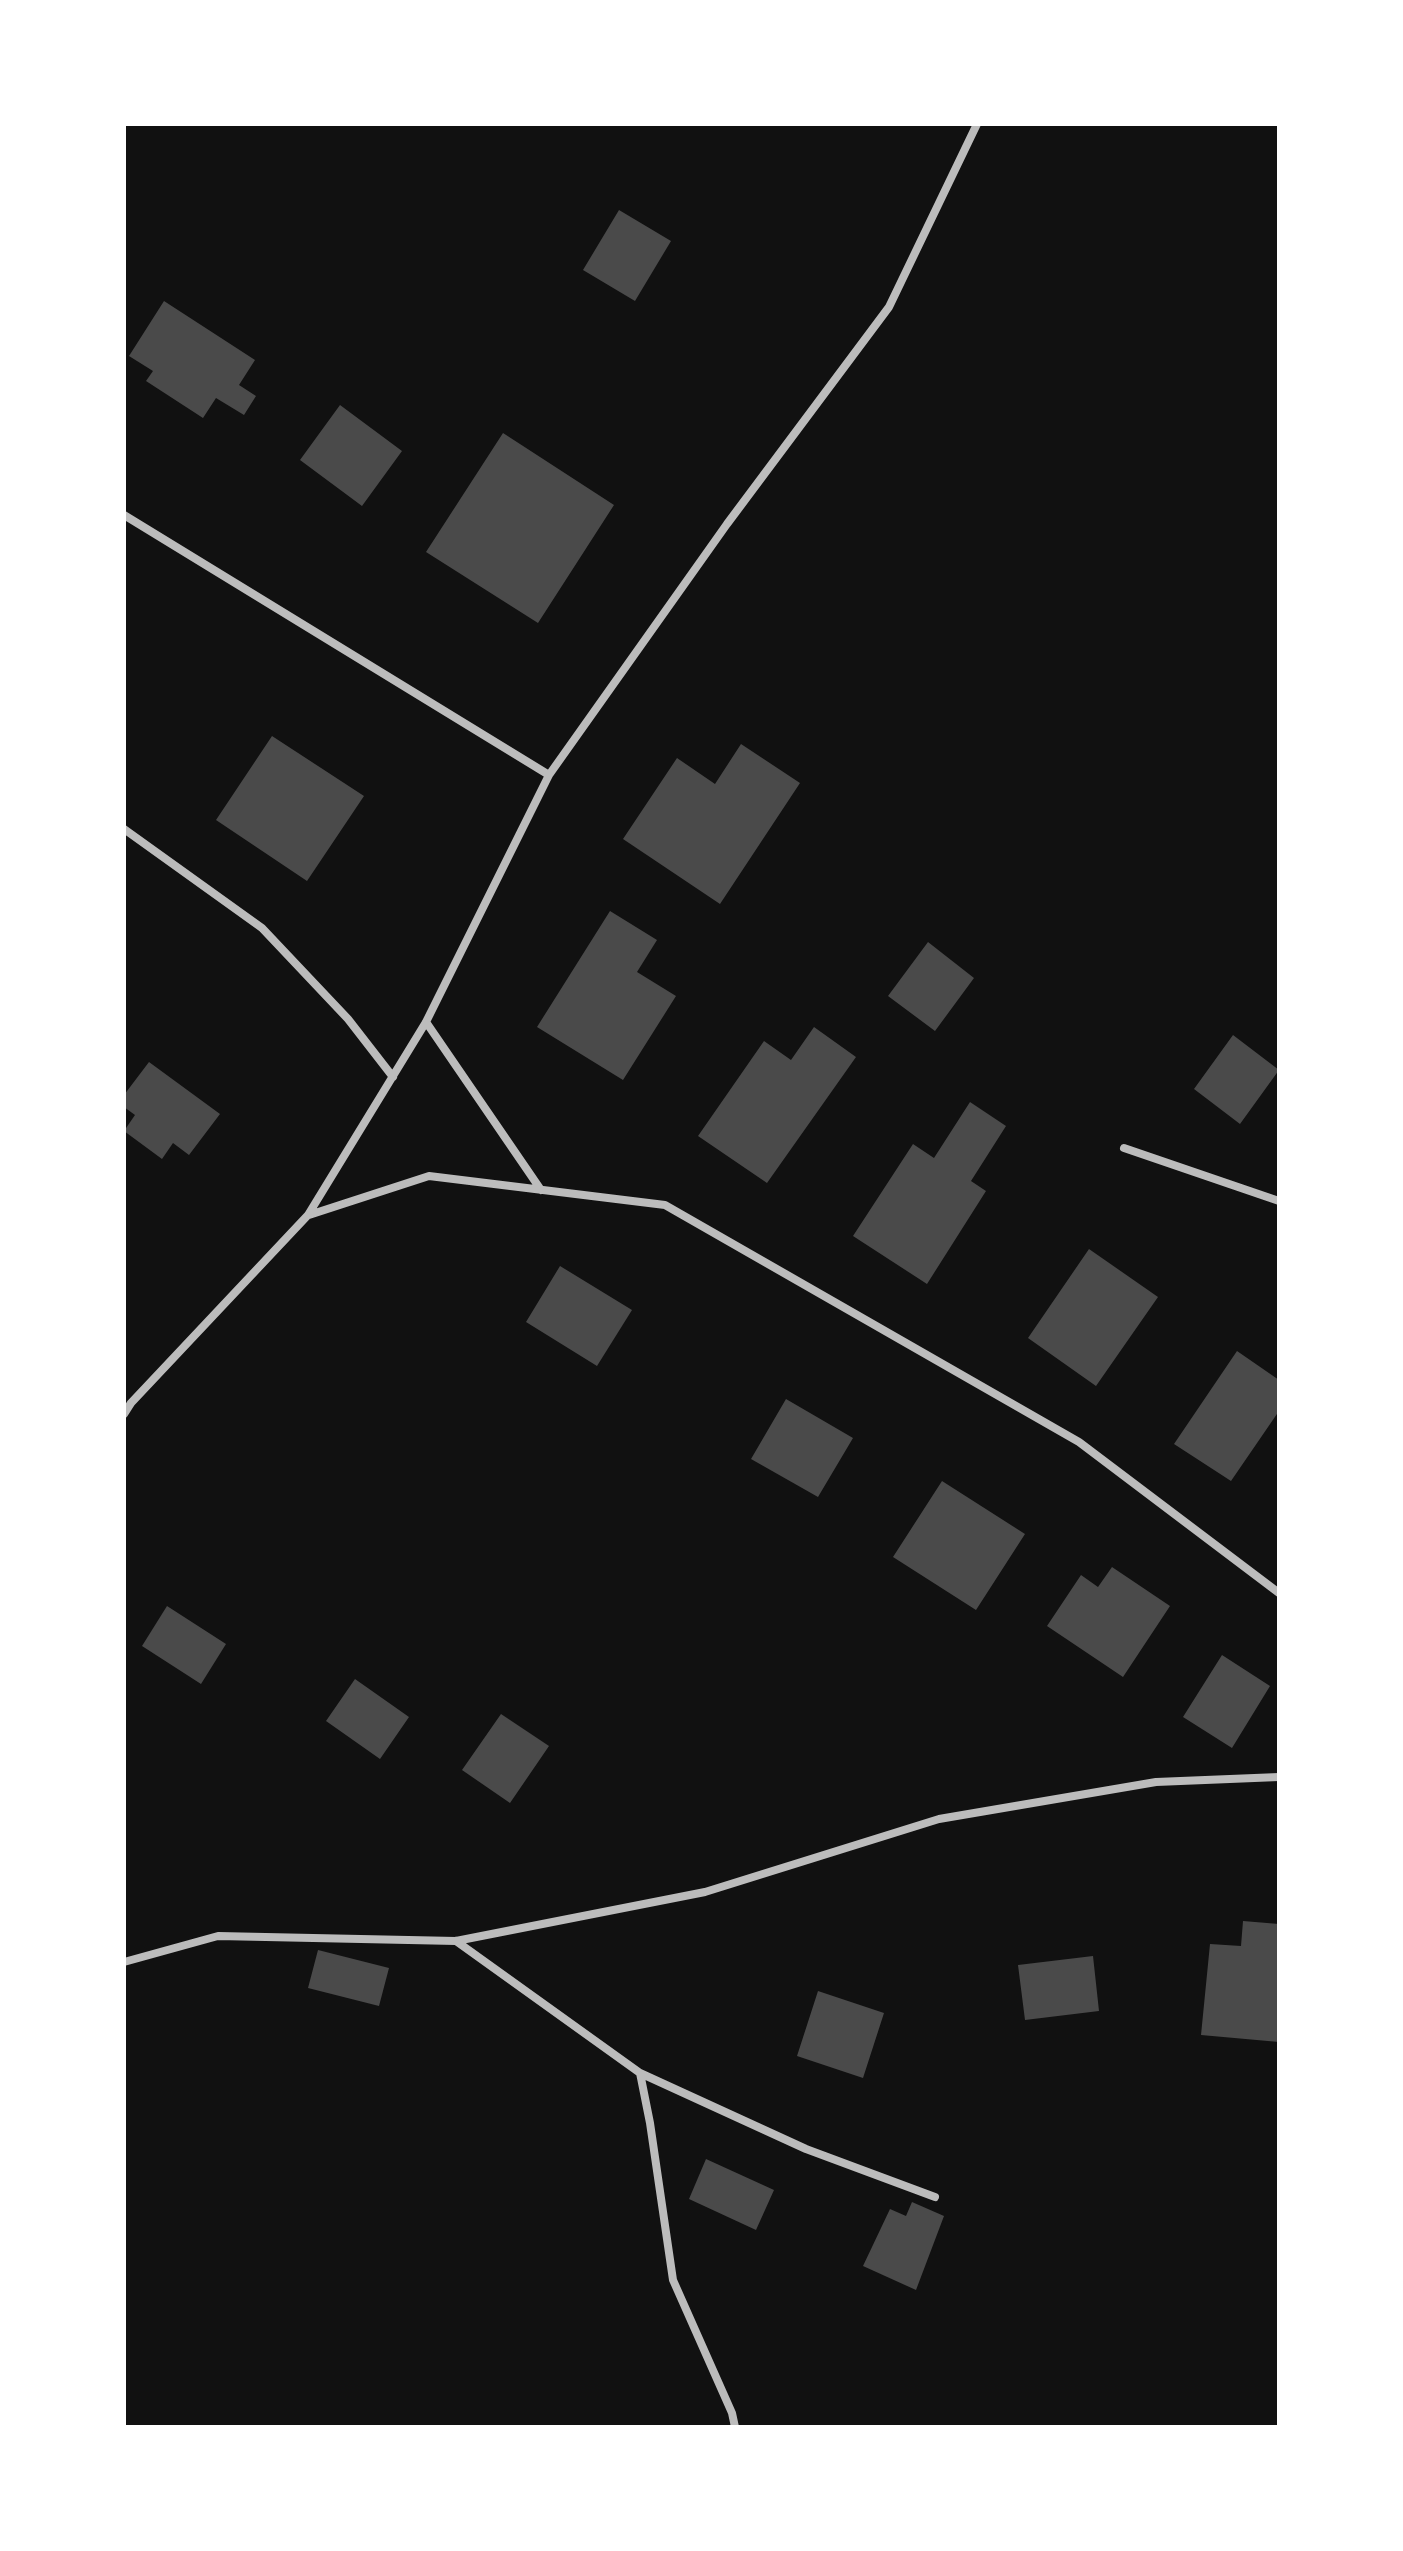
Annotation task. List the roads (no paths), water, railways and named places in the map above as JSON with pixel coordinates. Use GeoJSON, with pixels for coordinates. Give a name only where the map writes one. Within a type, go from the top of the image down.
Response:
{"type":"FeatureCollection","features":[{"type":"Feature","properties":{"kind":"street"},"geometry":{"type":"LineString","coordinates":[[124,1414],[127,1402],[308,1215],[426,1022],[549,775],[727,524],[889,307],[977,124]]}},
{"type":"Feature","properties":{"kind":"street"},"geometry":{"type":"LineString","coordinates":[[124,515],[549,775]]}},
{"type":"Feature","properties":{"kind":"street"},"geometry":{"type":"LineString","coordinates":[[124,829],[262,928],[348,1019],[393,1077]]}},
{"type":"Feature","properties":{"kind":"street"},"geometry":{"type":"LineString","coordinates":[[426,1022],[541,1190]]}},
{"type":"Feature","properties":{"kind":"street"},"geometry":{"type":"LineString","coordinates":[[1124,1148],[1279,1201]]}},
{"type":"Feature","properties":{"kind":"street"},"geometry":{"type":"LineString","coordinates":[[308,1215],[429,1176],[665,1205],[1079,1442],[1279,1593]]}},
{"type":"Feature","properties":{"kind":"street"},"geometry":{"type":"LineString","coordinates":[[124,1962],[218,1936],[456,1941],[705,1892],[939,1819],[1156,1782],[1279,1777]]}},
{"type":"Feature","properties":{"kind":"street"},"geometry":{"type":"LineString","coordinates":[[456,1941],[640,2073],[806,2149],[935,2197]]}},
{"type":"Feature","properties":{"kind":"street"},"geometry":{"type":"LineString","coordinates":[[640,2073],[673,2280],[732,2413],[735,2427]]}}]}
